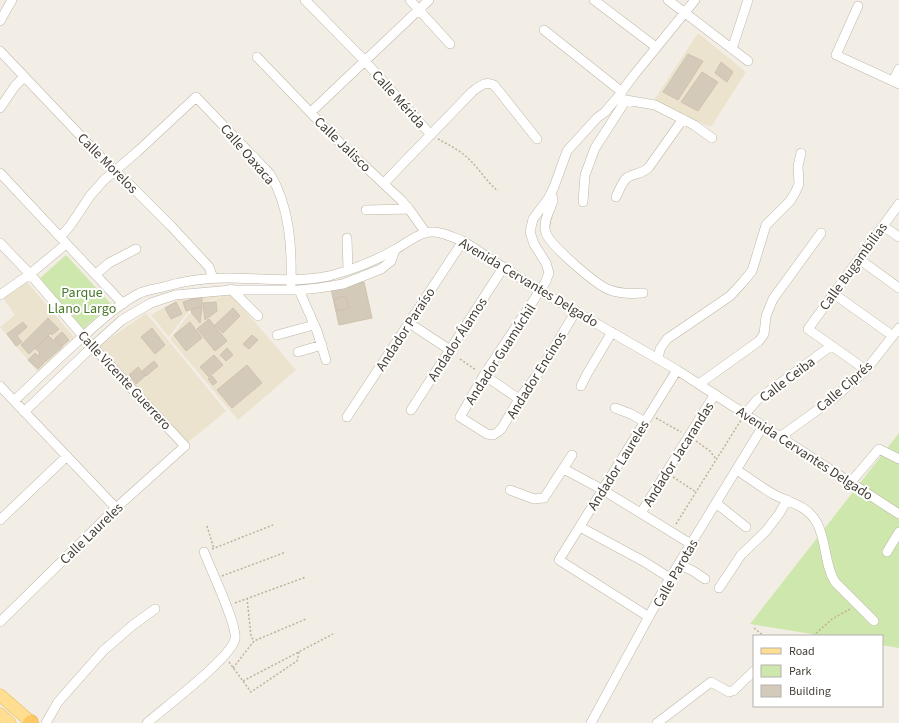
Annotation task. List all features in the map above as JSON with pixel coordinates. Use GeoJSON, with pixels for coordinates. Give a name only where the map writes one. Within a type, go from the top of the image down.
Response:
{"type":"FeatureCollection","features":[{"type":"Feature","properties":{"kind":"main road"},"geometry":{"type":"LineString","coordinates":[[0,695],[31,723]]}},
{"type":"Feature","properties":{"kind":"main road"},"geometry":{"type":"LineString","coordinates":[[0,714],[10,723]]}},
{"type":"Feature","properties":{"kind":"street"},"geometry":{"type":"LineString","coordinates":[[0,21],[12,0]]}},
{"type":"Feature","properties":{"kind":"street","name":"Calle Mérida"},"geometry":{"type":"LineString","coordinates":[[305,0],[364,60],[431,135]]}},
{"type":"Feature","properties":{"kind":"street"},"geometry":{"type":"LineString","coordinates":[[410,0],[450,44]]}},
{"type":"Feature","properties":{"kind":"street"},"geometry":{"type":"LineString","coordinates":[[310,112],[429,0]]}},
{"type":"Feature","properties":{"kind":"street"},"geometry":{"type":"LineString","coordinates":[[594,0],[656,47]]}},
{"type":"Feature","properties":{"kind":"street"},"geometry":{"type":"LineString","coordinates":[[668,0],[748,62]]}},
{"type":"Feature","properties":{"kind":"street"},"geometry":{"type":"LineString","coordinates":[[583,202],[585,176],[595,148],[621,96],[656,47],[695,0]]}},
{"type":"Feature","properties":{"kind":"street"},"geometry":{"type":"LineString","coordinates":[[732,49],[748,0]]}},
{"type":"Feature","properties":{"kind":"street"},"geometry":{"type":"LineString","coordinates":[[858,6],[836,55],[896,82],[899,69]]}},
{"type":"Feature","properties":{"kind":"street"},"geometry":{"type":"LineString","coordinates":[[544,30],[621,96],[655,105],[694,125],[712,138]]}},
{"type":"Feature","properties":{"kind":"street","name":"Calle Morelos"},"geometry":{"type":"LineString","coordinates":[[0,51],[114,171],[128,183],[200,257],[210,269],[212,278]]}},
{"type":"Feature","properties":{"kind":"street","name":"Calle Jalisco"},"geometry":{"type":"LineString","coordinates":[[257,57],[336,139],[384,183],[409,209],[426,233]]}},
{"type":"Feature","properties":{"kind":"street"},"geometry":{"type":"LineString","coordinates":[[0,108],[15,86],[24,77]]}},
{"type":"Feature","properties":{"kind":"street"},"geometry":{"type":"LineString","coordinates":[[384,183],[472,92],[482,84],[488,82],[494,84],[537,139]]}},
{"type":"Feature","properties":{"kind":"street"},"geometry":{"type":"LineString","coordinates":[[540,291],[549,273],[546,263],[534,244],[530,232],[533,219],[554,187],[567,151],[597,118],[621,96]]}},
{"type":"Feature","properties":{"kind":"street","name":"Calle Oaxaca"},"geometry":{"type":"LineString","coordinates":[[114,171],[137,152],[196,97],[270,174],[277,185],[285,212],[291,248],[291,279],[295,290],[314,325],[326,360]]}},
{"type":"Feature","properties":{"kind":"street"},"geometry":{"type":"LineString","coordinates":[[616,197],[622,184],[628,178],[646,171],[683,120]]}},
{"type":"Feature","properties":{"kind":"street"},"geometry":{"type":"LineString","coordinates":[[658,359],[660,349],[667,339],[730,296],[752,271],[766,225],[790,201],[799,184],[798,166],[801,153]]}},
{"type":"Feature","properties":{"kind":"street"},"geometry":{"type":"LineString","coordinates":[[0,295],[30,274],[63,241],[70,226],[90,196],[114,171]]}},
{"type":"Feature","properties":{"kind":"street"},"geometry":{"type":"LineString","coordinates":[[0,172],[123,304]]}},
{"type":"Feature","properties":{"kind":"street"},"geometry":{"type":"LineString","coordinates":[[550,195],[553,198],[553,201],[545,223],[546,232],[551,242],[597,284],[609,290],[625,294],[643,293]]}},
{"type":"Feature","properties":{"kind":"street","name":"Calle Bugambilias"},"geometry":{"type":"LineString","coordinates":[[831,346],[808,329],[899,204]]}},
{"type":"Feature","properties":{"kind":"street"},"geometry":{"type":"LineString","coordinates":[[366,210],[409,209]]}},
{"type":"Feature","properties":{"kind":"street"},"geometry":{"type":"LineString","coordinates":[[883,226],[899,237]]}},
{"type":"Feature","properties":{"kind":"street","name":"Avenida Cervantes Delgado"},"geometry":{"type":"LineString","coordinates":[[426,233],[438,232],[463,242],[540,291],[677,370],[899,514]]}},
{"type":"Feature","properties":{"kind":"street"},"geometry":{"type":"LineString","coordinates":[[14,401],[62,354],[108,314],[140,293],[174,284],[212,278],[291,279],[327,276],[351,270],[395,250],[426,233]]}},
{"type":"Feature","properties":{"kind":"street"},"geometry":{"type":"LineString","coordinates":[[699,384],[759,341],[764,334],[766,316],[773,299],[821,233]]}},
{"type":"Feature","properties":{"kind":"street"},"geometry":{"type":"LineString","coordinates":[[347,238],[351,270],[358,278]]}},
{"type":"Feature","properties":{"kind":"street","name":"Andador Paraíso"},"geometry":{"type":"LineString","coordinates":[[347,417],[463,242]]}},
{"type":"Feature","properties":{"kind":"street","name":"Calle Vicente Guerrero"},"geometry":{"type":"LineString","coordinates":[[0,243],[30,274],[83,336],[185,446]]}},
{"type":"Feature","properties":{"kind":"street"},"geometry":{"type":"LineString","coordinates":[[96,274],[108,263],[136,249]]}},
{"type":"Feature","properties":{"kind":"street"},"geometry":{"type":"LineString","coordinates":[[24,412],[122,320],[151,303],[175,295],[232,290],[295,290],[344,284],[381,269],[391,261],[395,250]]}},
{"type":"Feature","properties":{"kind":"street"},"geometry":{"type":"LineString","coordinates":[[859,259],[899,288]]}},
{"type":"Feature","properties":{"kind":"street","name":"Andador Álamos"},"geometry":{"type":"LineString","coordinates":[[411,410],[503,268]]}},
{"type":"Feature","properties":{"kind":"street"},"geometry":{"type":"LineString","coordinates":[[224,278],[232,290],[258,316]]}},
{"type":"Feature","properties":{"kind":"street","name":"Andador Guamúchil"},"geometry":{"type":"LineString","coordinates":[[493,435],[487,434],[460,417],[484,376],[540,291]]}},
{"type":"Feature","properties":{"kind":"street"},"geometry":{"type":"LineString","coordinates":[[834,294],[892,336]]}},
{"type":"Feature","properties":{"kind":"street","name":"Andador Encinos"},"geometry":{"type":"LineString","coordinates":[[493,435],[502,428],[540,371],[576,312]]}},
{"type":"Feature","properties":{"kind":"street"},"geometry":{"type":"LineString","coordinates":[[409,323],[450,350]]}},
{"type":"Feature","properties":{"kind":"street"},"geometry":{"type":"LineString","coordinates":[[277,335],[314,325]]}},
{"type":"Feature","properties":{"kind":"street","name":"Calle Ciprés"},"geometry":{"type":"LineString","coordinates":[[780,437],[834,398],[866,370],[899,328]]}},
{"type":"Feature","properties":{"kind":"street"},"geometry":{"type":"LineString","coordinates":[[581,386],[612,332]]}},
{"type":"Feature","properties":{"kind":"street"},"geometry":{"type":"LineString","coordinates":[[298,352],[322,345]]}},
{"type":"Feature","properties":{"kind":"street"},"geometry":{"type":"LineString","coordinates":[[831,346],[866,370]]}},
{"type":"Feature","properties":{"kind":"street","name":"Calle Ceiba"},"geometry":{"type":"LineString","coordinates":[[745,414],[757,400],[831,346]]}},
{"type":"Feature","properties":{"kind":"street","name":"Andador Laureles"},"geometry":{"type":"LineString","coordinates":[[649,617],[560,560],[677,370]]}},
{"type":"Feature","properties":{"kind":"street"},"geometry":{"type":"LineString","coordinates":[[484,376],[520,400]]}},
{"type":"Feature","properties":{"kind":"street"},"geometry":{"type":"LineString","coordinates":[[0,386],[116,508]]}},
{"type":"Feature","properties":{"kind":"street","name":"Andador Jacarandas"},"geometry":{"type":"LineString","coordinates":[[641,513],[714,394]]}},
{"type":"Feature","properties":{"kind":"street"},"geometry":{"type":"LineString","coordinates":[[615,408],[632,414],[645,422]]}},
{"type":"Feature","properties":{"kind":"street","name":"Calle Parotas"},"geometry":{"type":"LineString","coordinates":[[591,723],[670,578],[764,426]]}},
{"type":"Feature","properties":{"kind":"street","name":"Calle Laureles"},"geometry":{"type":"LineString","coordinates":[[0,622],[116,508],[185,446]]}},
{"type":"Feature","properties":{"kind":"street"},"geometry":{"type":"LineString","coordinates":[[851,482],[879,449],[899,458]]}},
{"type":"Feature","properties":{"kind":"street"},"geometry":{"type":"LineString","coordinates":[[510,490],[534,499],[544,498],[572,455]]}},
{"type":"Feature","properties":{"kind":"street"},"geometry":{"type":"LineString","coordinates":[[0,520],[67,456]]}},
{"type":"Feature","properties":{"kind":"street"},"geometry":{"type":"LineString","coordinates":[[564,469],[603,490],[691,544]]}},
{"type":"Feature","properties":{"kind":"street"},"geometry":{"type":"LineString","coordinates":[[737,470],[774,494],[800,505],[810,512],[817,523],[821,534],[830,574],[835,582],[874,621]]}},
{"type":"Feature","properties":{"kind":"street"},"geometry":{"type":"LineString","coordinates":[[719,588],[742,555],[766,531],[779,514],[787,500]]}},
{"type":"Feature","properties":{"kind":"street"},"geometry":{"type":"LineString","coordinates":[[716,504],[746,527]]}},
{"type":"Feature","properties":{"kind":"street"},"geometry":{"type":"LineString","coordinates":[[580,527],[643,561],[670,578]]}},
{"type":"Feature","properties":{"kind":"street"},"geometry":{"type":"LineString","coordinates":[[887,552],[899,532]]}},
{"type":"Feature","properties":{"kind":"street"},"geometry":{"type":"LineString","coordinates":[[147,723],[204,675],[224,656],[231,648],[235,639],[232,622],[204,552]]}},
{"type":"Feature","properties":{"kind":"street"},"geometry":{"type":"LineString","coordinates":[[679,564],[705,579]]}},
{"type":"Feature","properties":{"kind":"street"},"geometry":{"type":"LineString","coordinates":[[46,723],[58,702],[103,652],[133,625],[155,609]]}},
{"type":"Feature","properties":{"kind":"street"},"geometry":{"type":"LineString","coordinates":[[657,723],[711,682],[729,692],[733,691],[753,672]]}},
{"type":"Feature","properties":{"kind":"path","name":"Calle Mérida"},"geometry":{"type":"LineString","coordinates":[[431,135],[469,158],[490,184],[498,191]]}},
{"type":"Feature","properties":{"kind":"path"},"geometry":{"type":"LineString","coordinates":[[460,359],[484,376]]}},
{"type":"Feature","properties":{"kind":"path"},"geometry":{"type":"LineString","coordinates":[[671,532],[745,414]]}},
{"type":"Feature","properties":{"kind":"path"},"geometry":{"type":"LineString","coordinates":[[666,472],[696,492]]}},
{"type":"Feature","properties":{"kind":"path"},"geometry":{"type":"LineString","coordinates":[[204,552],[273,525]]}},
{"type":"Feature","properties":{"kind":"path"},"geometry":{"type":"LineString","coordinates":[[206,526],[214,548]]}},
{"type":"Feature","properties":{"kind":"path"},"geometry":{"type":"LineString","coordinates":[[215,578],[286,552]]}},
{"type":"Feature","properties":{"kind":"path"},"geometry":{"type":"LineString","coordinates":[[226,606],[306,577]]}},
{"type":"Feature","properties":{"kind":"path"},"geometry":{"type":"LineString","coordinates":[[247,598],[251,636],[254,641]]}},
{"type":"Feature","properties":{"kind":"path"},"geometry":{"type":"LineString","coordinates":[[814,635],[832,619],[858,605]]}},
{"type":"Feature","properties":{"kind":"path"},"geometry":{"type":"LineString","coordinates":[[232,668],[254,641],[306,619]]}},
{"type":"Feature","properties":{"kind":"path"},"geometry":{"type":"LineString","coordinates":[[754,628],[763,635]]}},
{"type":"Feature","properties":{"kind":"path"},"geometry":{"type":"LineString","coordinates":[[243,681],[333,634]]}},
{"type":"Feature","properties":{"kind":"path"},"geometry":{"type":"LineString","coordinates":[[224,656],[251,692],[297,661],[299,652]]}},
{"type":"Feature","properties":{"kind":"shaded area"},"geometry":{"type":"Polygon","coordinates":[[[698,33],[746,72],[711,127],[684,116],[654,100],[698,33]]]}},
{"type":"Feature","properties":{"kind":"shaded area"},"geometry":{"type":"Polygon","coordinates":[[[27,282],[74,337],[38,372],[0,327],[15,315],[3,298],[27,282]]]}},
{"type":"Feature","properties":{"kind":"shaded area"},"geometry":{"type":"Polygon","coordinates":[[[229,292],[296,370],[238,420],[170,339],[189,314],[229,292]]]}},
{"type":"Feature","properties":{"kind":"shaded area"},"geometry":{"type":"Polygon","coordinates":[[[226,293],[187,313],[169,337],[151,315],[179,299],[204,294],[226,293]]]}},
{"type":"Feature","properties":{"kind":"shaded area"},"geometry":{"type":"Polygon","coordinates":[[[146,313],[226,411],[187,443],[98,347],[146,313]]]}},
{"type":"Feature","properties":{"kind":"green space","name":"Parque Llano Largo"},"geometry":{"type":"Polygon","coordinates":[[[66,255],[111,304],[82,330],[40,278],[66,255]]]}},
{"type":"Feature","properties":{"kind":"green space"},"geometry":{"type":"Polygon","coordinates":[[[899,433],[899,648],[883,645],[883,635],[818,635],[750,624],[899,433]]]}},
{"type":"Feature","properties":{"kind":"building"},"geometry":{"type":"Polygon","coordinates":[[[688,54],[703,61],[678,100],[663,92],[688,54]]]}},
{"type":"Feature","properties":{"kind":"building"},"geometry":{"type":"Polygon","coordinates":[[[721,62],[733,72],[727,82],[715,73],[721,62]]]}},
{"type":"Feature","properties":{"kind":"building"},"geometry":{"type":"Polygon","coordinates":[[[702,72],[718,82],[698,111],[681,102],[702,72]]]}},
{"type":"Feature","properties":{"kind":"building"},"geometry":{"type":"Polygon","coordinates":[[[364,282],[372,318],[339,325],[331,289],[364,282]]]}},
{"type":"Feature","properties":{"kind":"building"},"geometry":{"type":"Polygon","coordinates":[[[202,296],[202,307],[197,307],[186,311],[183,302],[202,296]]]}},
{"type":"Feature","properties":{"kind":"building"},"geometry":{"type":"Polygon","coordinates":[[[346,296],[349,308],[337,311],[334,299],[346,296]]]}},
{"type":"Feature","properties":{"kind":"building"},"geometry":{"type":"Polygon","coordinates":[[[176,302],[182,314],[171,319],[165,308],[176,302]]]}},
{"type":"Feature","properties":{"kind":"building"},"geometry":{"type":"Polygon","coordinates":[[[216,302],[217,311],[205,320],[203,303],[216,302]]]}},
{"type":"Feature","properties":{"kind":"building"},"geometry":{"type":"Polygon","coordinates":[[[202,307],[200,323],[191,312],[192,309],[202,307]]]}},
{"type":"Feature","properties":{"kind":"building"},"geometry":{"type":"Polygon","coordinates":[[[233,308],[240,316],[223,333],[215,325],[233,308]]]}},
{"type":"Feature","properties":{"kind":"building"},"geometry":{"type":"Polygon","coordinates":[[[48,318],[59,329],[52,335],[51,333],[29,354],[21,345],[48,318]]]}},
{"type":"Feature","properties":{"kind":"building"},"geometry":{"type":"Polygon","coordinates":[[[209,319],[227,341],[215,351],[197,329],[209,319]]]}},
{"type":"Feature","properties":{"kind":"building"},"geometry":{"type":"Polygon","coordinates":[[[23,322],[27,327],[17,336],[22,342],[16,346],[7,334],[23,322]]]}},
{"type":"Feature","properties":{"kind":"building"},"geometry":{"type":"Polygon","coordinates":[[[190,322],[202,338],[186,351],[174,335],[190,322]]]}},
{"type":"Feature","properties":{"kind":"building"},"geometry":{"type":"Polygon","coordinates":[[[152,328],[165,345],[155,354],[141,337],[152,328]]]}},
{"type":"Feature","properties":{"kind":"building"},"geometry":{"type":"Polygon","coordinates":[[[62,332],[69,340],[62,346],[55,338],[62,332]]]}},
{"type":"Feature","properties":{"kind":"building"},"geometry":{"type":"Polygon","coordinates":[[[252,335],[258,340],[249,349],[243,344],[252,335]]]}},
{"type":"Feature","properties":{"kind":"building"},"geometry":{"type":"Polygon","coordinates":[[[49,336],[54,341],[55,339],[62,347],[45,362],[38,355],[40,353],[35,348],[49,336]]]}},
{"type":"Feature","properties":{"kind":"building"},"geometry":{"type":"Polygon","coordinates":[[[227,348],[233,355],[226,361],[220,355],[227,348]]]}},
{"type":"Feature","properties":{"kind":"building"},"geometry":{"type":"Polygon","coordinates":[[[35,353],[44,363],[38,369],[28,360],[35,353]]]}},
{"type":"Feature","properties":{"kind":"building"},"geometry":{"type":"Polygon","coordinates":[[[214,355],[223,365],[209,377],[200,367],[214,355]]]}},
{"type":"Feature","properties":{"kind":"building"},"geometry":{"type":"Polygon","coordinates":[[[154,361],[158,366],[146,376],[142,371],[154,361]]]}},
{"type":"Feature","properties":{"kind":"building"},"geometry":{"type":"Polygon","coordinates":[[[247,365],[262,383],[232,408],[217,390],[247,365]]]}},
{"type":"Feature","properties":{"kind":"building"},"geometry":{"type":"Polygon","coordinates":[[[138,367],[145,376],[136,384],[129,375],[138,367]]]}},
{"type":"Feature","properties":{"kind":"building"},"geometry":{"type":"Polygon","coordinates":[[[212,376],[217,382],[213,385],[208,379],[212,376]]]}}]}
